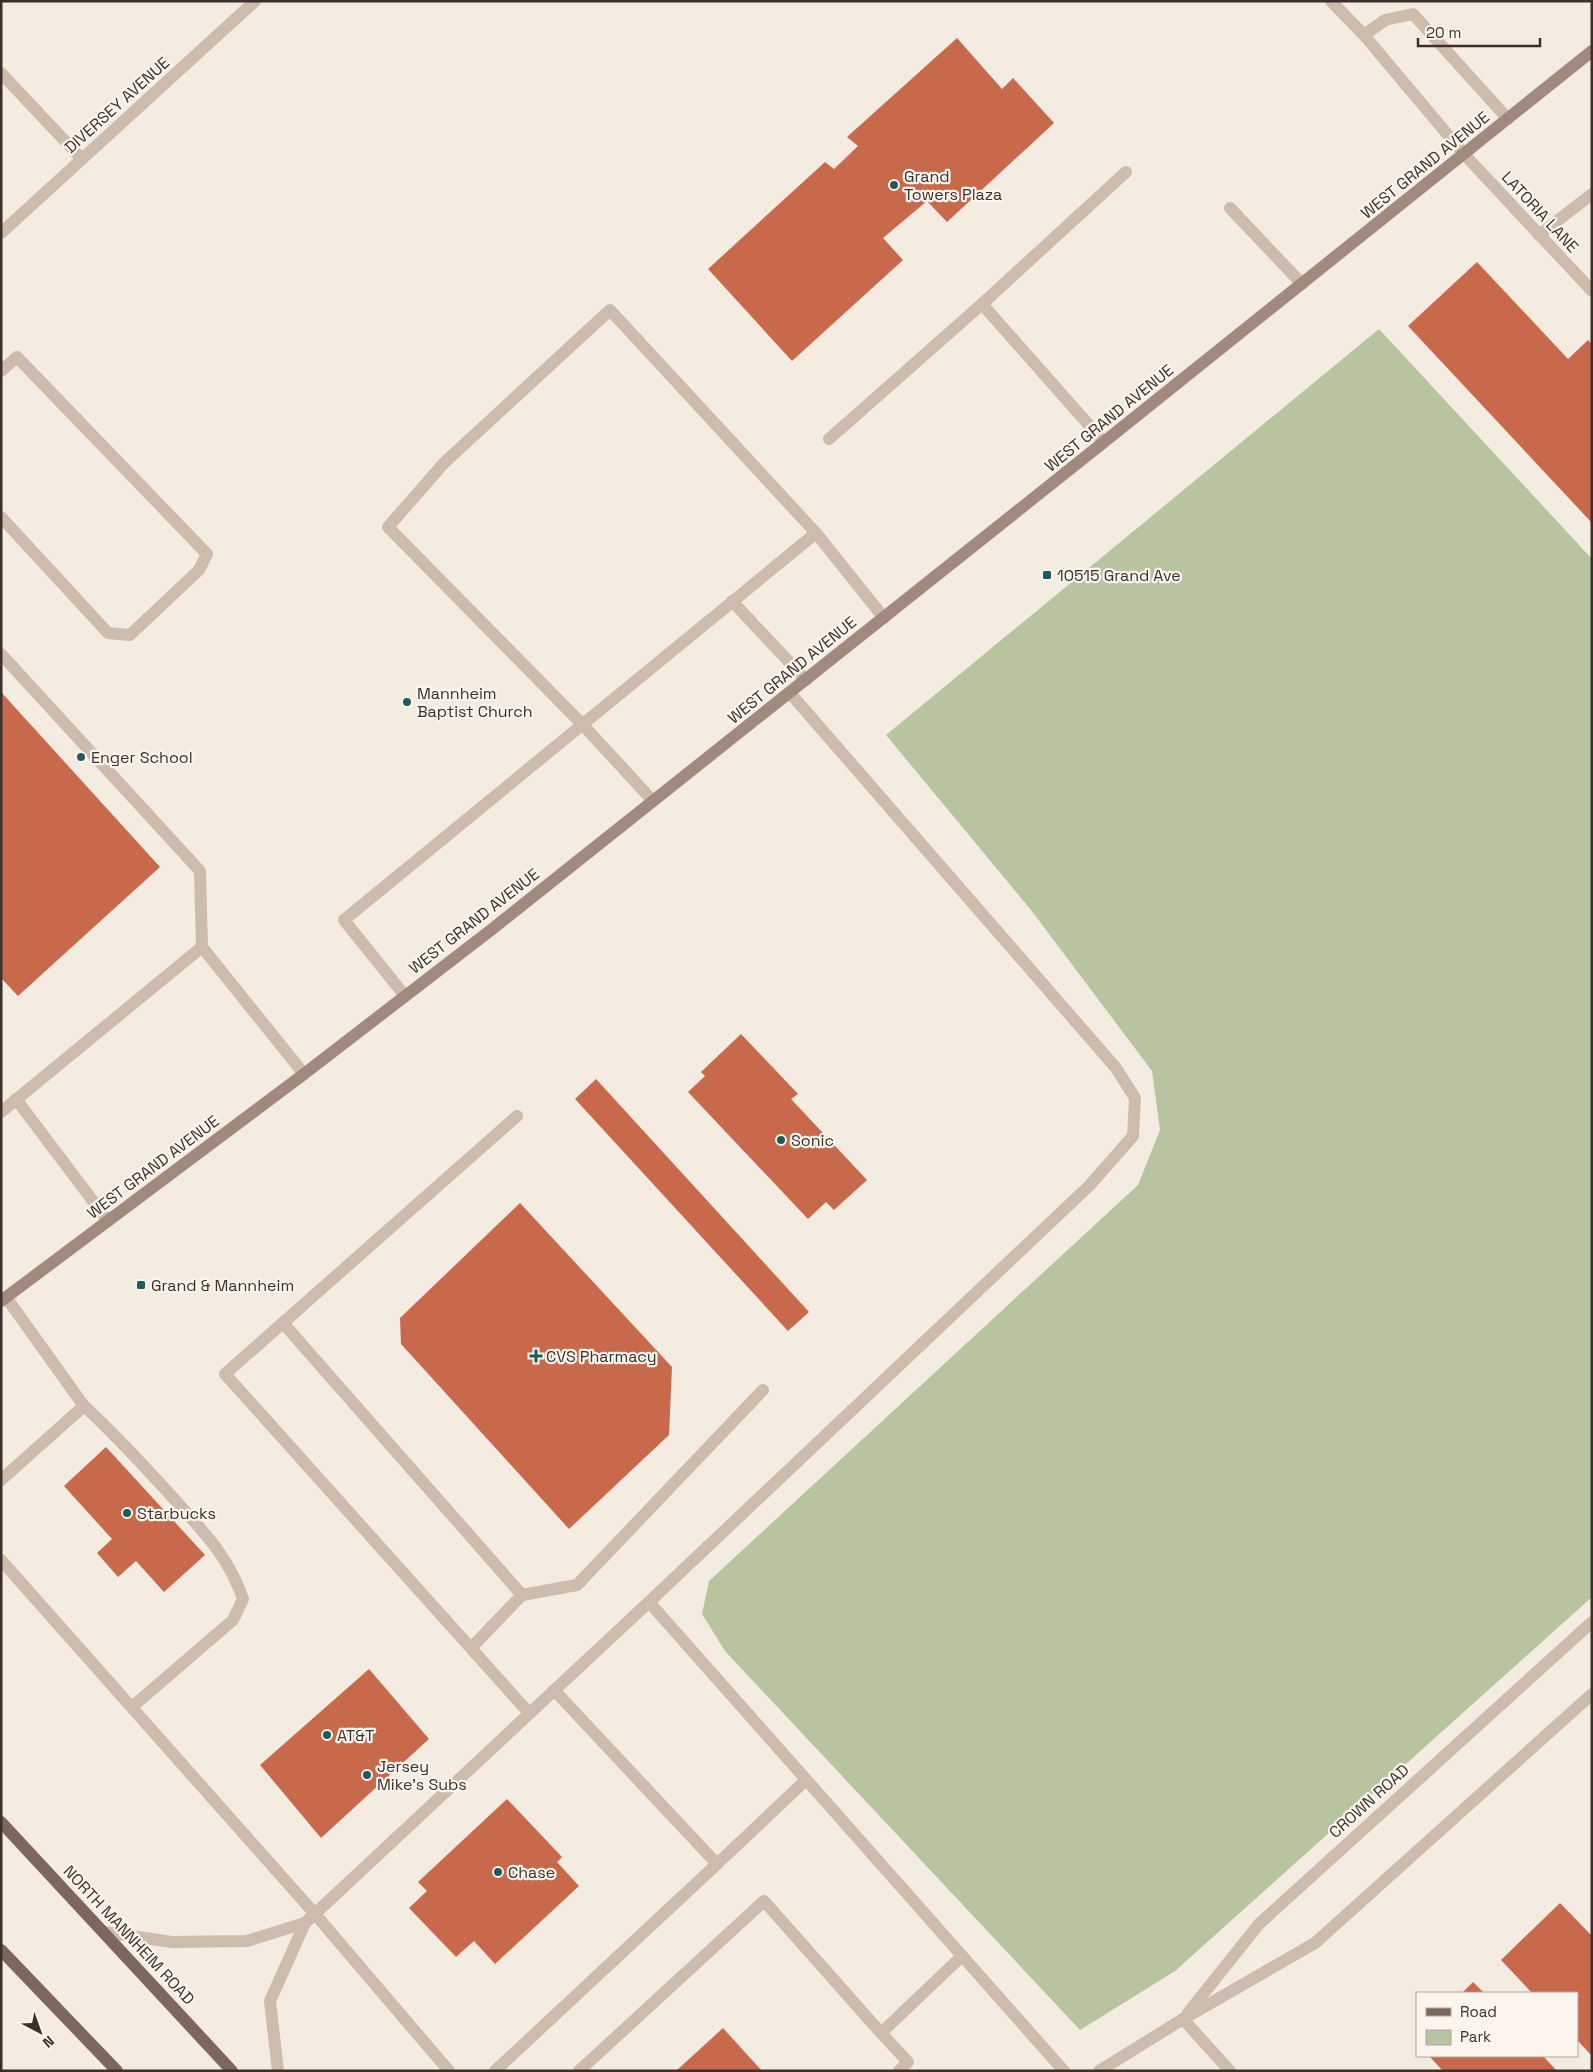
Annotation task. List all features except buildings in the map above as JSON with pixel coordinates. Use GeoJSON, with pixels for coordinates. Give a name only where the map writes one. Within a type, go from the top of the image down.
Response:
{"type":"FeatureCollection","features":[{"type":"Feature","properties":{"kind":"main road","name":"WEST GRAND AVENUE"},"geometry":{"type":"LineString","coordinates":[[4,1299],[405,996],[790,693],[1592,51]]}},
{"type":"Feature","properties":{"kind":"main road","name":"NORTH MANNHEIM ROAD"},"geometry":{"type":"LineString","coordinates":[[1,1822],[232,2071]]}},
{"type":"Feature","properties":{"kind":"main road"},"geometry":{"type":"LineString","coordinates":[[1,1950],[117,2071]]}},
{"type":"Feature","properties":{"kind":"street","name":"DIVERSEY AVENUE"},"geometry":{"type":"LineString","coordinates":[[1,232],[255,1]]}},
{"type":"Feature","properties":{"kind":"street","name":"LATORIA LANE"},"geometry":{"type":"LineString","coordinates":[[1331,1],[1364,35],[1464,154],[1592,291]]}},
{"type":"Feature","properties":{"kind":"street"},"geometry":{"type":"LineString","coordinates":[[1364,35],[1385,20],[1413,14],[1508,119]]}},
{"type":"Feature","properties":{"kind":"street"},"geometry":{"type":"LineString","coordinates":[[1,73],[82,159]]}},
{"type":"Feature","properties":{"kind":"street"},"geometry":{"type":"LineString","coordinates":[[829,439],[982,304],[1126,172]]}},
{"type":"Feature","properties":{"kind":"street"},"geometry":{"type":"LineString","coordinates":[[1539,234],[1592,194]]}},
{"type":"Feature","properties":{"kind":"street"},"geometry":{"type":"LineString","coordinates":[[1230,208],[1302,284]]}},
{"type":"Feature","properties":{"kind":"street"},"geometry":{"type":"LineString","coordinates":[[982,304],[1104,442]]}},
{"type":"Feature","properties":{"kind":"street"},"geometry":{"type":"LineString","coordinates":[[653,801],[582,724],[388,527],[444,463],[610,310],[816,534],[884,618]]}},
{"type":"Feature","properties":{"kind":"street"},"geometry":{"type":"LineString","coordinates":[[1,371],[17,357],[207,554],[199,570],[130,635],[108,633],[1,517]]}},
{"type":"Feature","properties":{"kind":"street"},"geometry":{"type":"LineString","coordinates":[[405,996],[344,920],[816,534]]}},
{"type":"Feature","properties":{"kind":"street"},"geometry":{"type":"LineString","coordinates":[[732,601],[806,680]]}},
{"type":"Feature","properties":{"kind":"street"},"geometry":{"type":"LineString","coordinates":[[1,654],[200,871],[202,947],[304,1074]]}},
{"type":"Feature","properties":{"kind":"street"},"geometry":{"type":"LineString","coordinates":[[104,1932],[172,1942],[247,1941],[304,1922],[315,1914],[649,1602],[1090,1185],[1133,1136],[1135,1098],[1116,1068],[790,693]]}},
{"type":"Feature","properties":{"kind":"street"},"geometry":{"type":"LineString","coordinates":[[1,1112],[202,947]]}},
{"type":"Feature","properties":{"kind":"street"},"geometry":{"type":"LineString","coordinates":[[16,1100],[108,1221]]}},
{"type":"Feature","properties":{"kind":"street"},"geometry":{"type":"LineString","coordinates":[[517,1116],[226,1374],[529,1713]]}},
{"type":"Feature","properties":{"kind":"street"},"geometry":{"type":"LineString","coordinates":[[4,1299],[84,1406],[112,1431],[218,1548],[235,1576],[243,1600],[233,1620],[132,1707]]}},
{"type":"Feature","properties":{"kind":"street"},"geometry":{"type":"LineString","coordinates":[[283,1323],[522,1595]]}},
{"type":"Feature","properties":{"kind":"street"},"geometry":{"type":"LineString","coordinates":[[471,1648],[522,1595],[577,1585],[763,1390]]}},
{"type":"Feature","properties":{"kind":"street"},"geometry":{"type":"LineString","coordinates":[[1,1480],[84,1406]]}},
{"type":"Feature","properties":{"kind":"street"},"geometry":{"type":"LineString","coordinates":[[1,1560],[315,1914],[449,2071]]}},
{"type":"Feature","properties":{"kind":"street"},"geometry":{"type":"LineString","coordinates":[[649,1602],[1064,2071]]}},
{"type":"Feature","properties":{"kind":"street","name":"CROWN ROAD"},"geometry":{"type":"LineString","coordinates":[[1183,2018],[1259,1924],[1592,1622]]}},
{"type":"Feature","properties":{"kind":"street"},"geometry":{"type":"LineString","coordinates":[[554,1690],[717,1864]]}},
{"type":"Feature","properties":{"kind":"street","name":"CROWN ROAD"},"geometry":{"type":"LineString","coordinates":[[1100,2071],[1183,2018],[1316,1943],[1592,1694]]}},
{"type":"Feature","properties":{"kind":"street"},"geometry":{"type":"LineString","coordinates":[[495,2071],[806,1780]]}},
{"type":"Feature","properties":{"kind":"street"},"geometry":{"type":"LineString","coordinates":[[578,2071],[764,1901],[881,2033],[904,2067]]}},
{"type":"Feature","properties":{"kind":"street"},"geometry":{"type":"LineString","coordinates":[[278,2071],[270,2001],[304,1922]]}},
{"type":"Feature","properties":{"kind":"street"},"geometry":{"type":"LineString","coordinates":[[881,2033],[962,1956]]}},
{"type":"Feature","properties":{"kind":"street"},"geometry":{"type":"LineString","coordinates":[[1183,2018],[1230,2071]]}},
{"type":"Feature","properties":{"kind":"green space"},"geometry":{"type":"Polygon","coordinates":[[[1379,329],[1592,559],[1592,1597],[1175,1971],[1080,2030],[725,1651],[702,1614],[709,1581],[1138,1185],[1160,1130],[1152,1071],[1031,910],[886,735],[1379,329]]]}},
{"type":"Feature","properties":{"kind":"place","name":"Grand Towers Plaza"},"geometry":{"type":"Point","coordinates":[894,185]}},
{"type":"Feature","properties":{"kind":"place","name":"10515 Grand Ave"},"geometry":{"type":"Point","coordinates":[1047,575]}},
{"type":"Feature","properties":{"kind":"place","name":"Mannheim Baptist Church"},"geometry":{"type":"Point","coordinates":[407,702]}},
{"type":"Feature","properties":{"kind":"place","name":"Enger School"},"geometry":{"type":"Point","coordinates":[81,757]}},
{"type":"Feature","properties":{"kind":"place","name":"Sonic"},"geometry":{"type":"Point","coordinates":[781,1140]}},
{"type":"Feature","properties":{"kind":"place","name":"Grand & Mannheim"},"geometry":{"type":"Point","coordinates":[141,1285]}},
{"type":"Feature","properties":{"kind":"place","name":"CVS Pharmacy"},"geometry":{"type":"Point","coordinates":[536,1356]}},
{"type":"Feature","properties":{"kind":"place","name":"Starbucks"},"geometry":{"type":"Point","coordinates":[127,1513]}},
{"type":"Feature","properties":{"kind":"place","name":"AT&T"},"geometry":{"type":"Point","coordinates":[327,1735]}},
{"type":"Feature","properties":{"kind":"place","name":"Jersey Mike's Subs"},"geometry":{"type":"Point","coordinates":[367,1775]}},
{"type":"Feature","properties":{"kind":"place","name":"Chase"},"geometry":{"type":"Point","coordinates":[498,1872]}}]}
